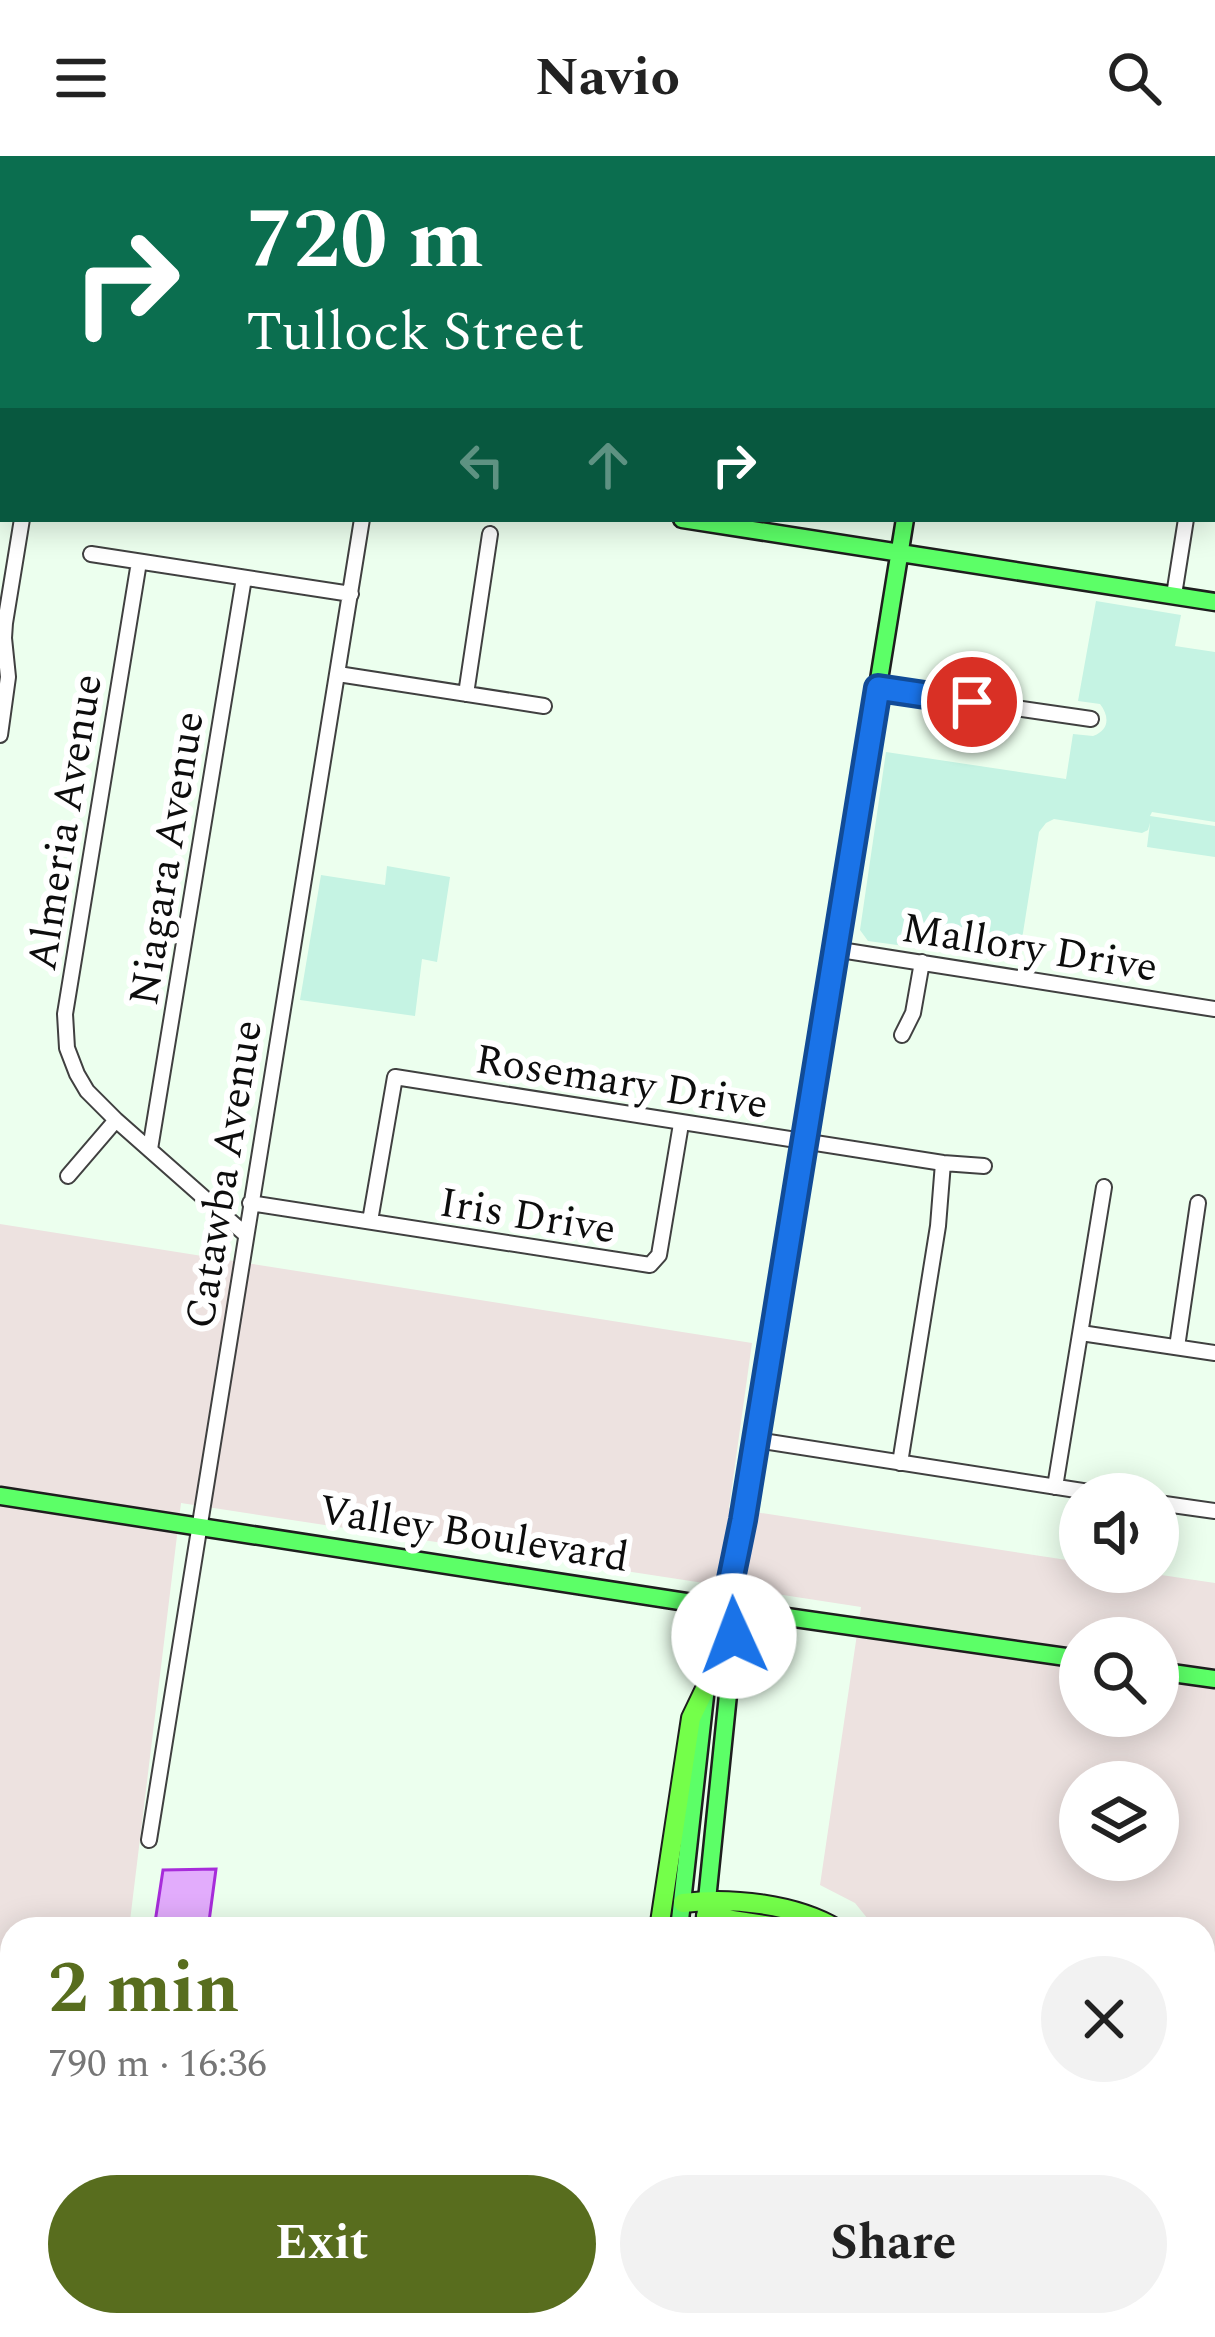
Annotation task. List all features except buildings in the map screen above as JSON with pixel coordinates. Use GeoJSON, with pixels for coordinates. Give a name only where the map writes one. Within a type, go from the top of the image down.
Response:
{"type":"FeatureCollection","features":[{"type":"Feature","properties":{"kind":"highway"},"geometry":{"type":"LineString","coordinates":[[661,1917],[691,1718],[704,1691]]}},
{"type":"Feature","properties":{"kind":"highway"},"geometry":{"type":"LineString","coordinates":[[683,1903],[706,1915],[734,1901],[813,1917]]}},
{"type":"Feature","properties":{"kind":"main road"},"geometry":{"type":"LineString","coordinates":[[715,522],[1215,602]]}},
{"type":"Feature","properties":{"kind":"main road"},"geometry":{"type":"LineString","coordinates":[[681,1917],[712,1633],[725,1608],[756,1440],[905,522]]}},
{"type":"Feature","properties":{"kind":"main road","name":"Valley Boulevard"},"geometry":{"type":"LineString","coordinates":[[0,1496],[1059,1656]]}},
{"type":"Feature","properties":{"kind":"main road"},"geometry":{"type":"LineString","coordinates":[[706,1915],[734,1636],[725,1608]]}},
{"type":"Feature","properties":{"kind":"main road"},"geometry":{"type":"LineString","coordinates":[[1179,1674],[1215,1679]]}},
{"type":"Feature","properties":{"kind":"street"},"geometry":{"type":"LineString","coordinates":[[0,735],[8,677],[5,623],[22,522]]}},
{"type":"Feature","properties":{"kind":"street","name":"Catawba Avenue"},"geometry":{"type":"LineString","coordinates":[[149,1840],[362,522]]}},
{"type":"Feature","properties":{"kind":"street"},"geometry":{"type":"LineString","coordinates":[[1174,595],[1186,522]]}},
{"type":"Feature","properties":{"kind":"street"},"geometry":{"type":"LineString","coordinates":[[466,694],[490,534]]}},
{"type":"Feature","properties":{"kind":"street"},"geometry":{"type":"LineString","coordinates":[[91,554],[351,594]]}},
{"type":"Feature","properties":{"kind":"street","name":"Almeria Avenue"},"geometry":{"type":"LineString","coordinates":[[139,562],[64,1033],[87,1091],[245,1234]]}},
{"type":"Feature","properties":{"kind":"street","name":"Niagara Avenue"},"geometry":{"type":"LineString","coordinates":[[151,1149],[244,578]]}},
{"type":"Feature","properties":{"kind":"street"},"geometry":{"type":"LineString","coordinates":[[338,674],[544,706]]}},
{"type":"Feature","properties":{"kind":"street"},"geometry":{"type":"LineString","coordinates":[[878,688],[1091,719]]}},
{"type":"Feature","properties":{"kind":"street","name":"Mallory Drive"},"geometry":{"type":"LineString","coordinates":[[834,949],[1215,1009]]}},
{"type":"Feature","properties":{"kind":"street"},"geometry":{"type":"LineString","coordinates":[[902,1035],[913,1013],[922,962]]}},
{"type":"Feature","properties":{"kind":"street","name":"Rosemary Drive"},"geometry":{"type":"LineString","coordinates":[[370,1221],[395,1077],[681,1124],[984,1166]]}},
{"type":"Feature","properties":{"kind":"street"},"geometry":{"type":"LineString","coordinates":[[68,1176],[116,1120]]}},
{"type":"Feature","properties":{"kind":"street","name":"Iris Drive"},"geometry":{"type":"LineString","coordinates":[[250,1203],[650,1265],[659,1255],[681,1124]]}},
{"type":"Feature","properties":{"kind":"street"},"geometry":{"type":"LineString","coordinates":[[900,1462],[944,1163]]}},
{"type":"Feature","properties":{"kind":"street"},"geometry":{"type":"LineString","coordinates":[[1054,1487],[1104,1187]]}},
{"type":"Feature","properties":{"kind":"street"},"geometry":{"type":"LineString","coordinates":[[1177,1347],[1198,1203]]}},
{"type":"Feature","properties":{"kind":"street"},"geometry":{"type":"LineString","coordinates":[[1081,1333],[1215,1353]]}},
{"type":"Feature","properties":{"kind":"street"},"geometry":{"type":"LineString","coordinates":[[756,1440],[1059,1488]]}},
{"type":"Feature","properties":{"kind":"street"},"geometry":{"type":"LineString","coordinates":[[1179,1506],[1215,1511]]}},
{"type":"Feature","properties":{"kind":"shaded area"},"geometry":{"type":"Polygon","coordinates":[[[1096,601],[1181,615],[1175,646],[1215,652],[1215,822],[1152,812],[1150,816],[1215,826],[1215,857],[1147,847],[1150,823],[1142,833],[1054,819],[1039,832],[1022,939],[937,926],[937,934],[925,938],[919,948],[868,941],[860,930],[886,752],[1066,779],[1073,734],[1093,736],[1106,723],[1100,704],[1078,701],[1096,601]]]}},
{"type":"Feature","properties":{"kind":"shaded area"},"geometry":{"type":"Polygon","coordinates":[[[387,866],[450,877],[437,962],[422,959],[415,1016],[300,1000],[321,875],[385,885],[387,866]]]}},
{"type":"Feature","properties":{"kind":"shaded area"},"geometry":{"type":"Polygon","coordinates":[[[0,1224],[752,1343],[729,1508],[1059,1559],[1059,1593],[1179,1593],[1179,1578],[1215,1583],[1215,1917],[866,1917],[855,1903],[820,1885],[861,1607],[181,1503],[130,1917],[0,1917],[0,1224]]]}},
{"type":"Feature","properties":{"kind":"shaded area"},"geometry":{"type":"Polygon","coordinates":[[[216,1869],[210,1917],[156,1917],[163,1870],[216,1869]]]}},
{"type":"Feature","properties":{"kind":"route"},"geometry":{"type":"LineString","coordinates":[[734,1636],[725,1608],[878,688],[972,702]]}}]}
